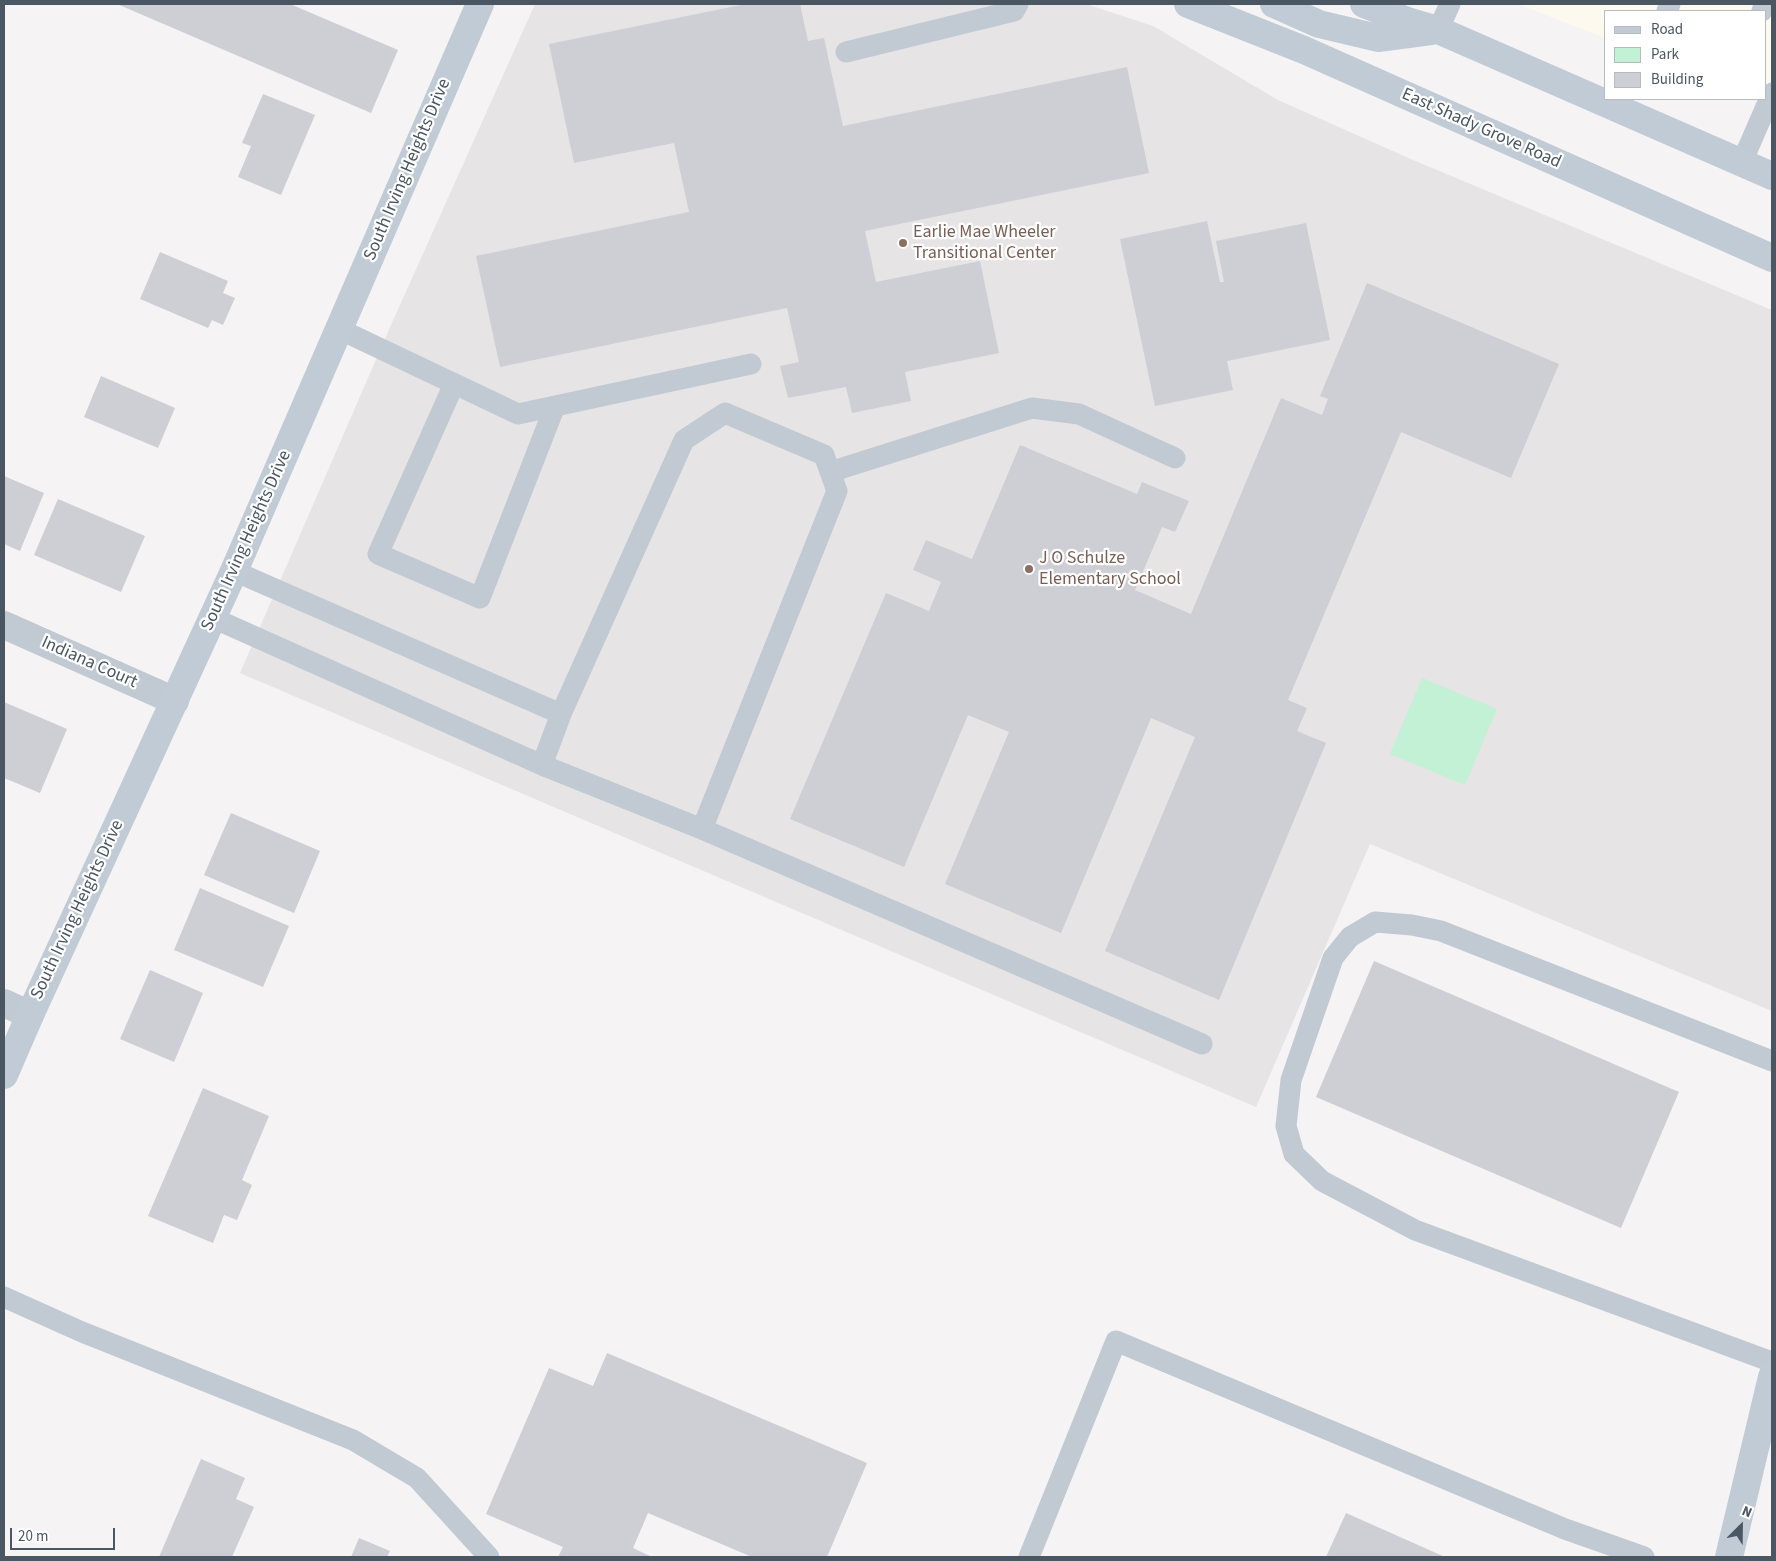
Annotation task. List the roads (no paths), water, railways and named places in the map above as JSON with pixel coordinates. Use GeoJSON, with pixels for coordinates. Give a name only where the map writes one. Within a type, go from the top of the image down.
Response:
{"type":"FeatureCollection","features":[{"type":"Feature","properties":{"kind":"main road","name":"South Irving Heights Drive"},"geometry":{"type":"LineString","coordinates":[[4,1074],[214,618],[480,4]]}},
{"type":"Feature","properties":{"kind":"main road","name":"East Shady Grove Road"},"geometry":{"type":"LineString","coordinates":[[1188,4],[1304,50],[1772,258]]}},
{"type":"Feature","properties":{"kind":"main road"},"geometry":{"type":"LineString","coordinates":[[1274,4],[1319,24],[1378,38],[1438,30]]}},
{"type":"Feature","properties":{"kind":"main road"},"geometry":{"type":"LineString","coordinates":[[1364,4],[1410,22],[1438,30],[1604,97]]}},
{"type":"Feature","properties":{"kind":"main road"},"geometry":{"type":"LineString","coordinates":[[1613,100],[1772,176]]}},
{"type":"Feature","properties":{"kind":"main road"},"geometry":{"type":"LineString","coordinates":[[1728,1557],[1772,1377]]}},
{"type":"Feature","properties":{"kind":"street","name":"Indiana Court"},"geometry":{"type":"LineString","coordinates":[[4,626],[175,701]]}},
{"type":"Feature","properties":{"kind":"street"},"geometry":{"type":"LineString","coordinates":[[4,1003],[30,1014]]}},
{"type":"Feature","properties":{"kind":"lane"},"geometry":{"type":"LineString","coordinates":[[846,52],[1014,11],[1018,4]]}},
{"type":"Feature","properties":{"kind":"lane"},"geometry":{"type":"LineString","coordinates":[[1438,30],[1450,4]]}},
{"type":"Feature","properties":{"kind":"lane"},"geometry":{"type":"LineString","coordinates":[[1742,162],[1772,92]]}},
{"type":"Feature","properties":{"kind":"lane"},"geometry":{"type":"LineString","coordinates":[[339,329],[518,414],[751,364]]}},
{"type":"Feature","properties":{"kind":"lane"},"geometry":{"type":"LineString","coordinates":[[454,384],[378,554],[480,598],[555,406]]}},
{"type":"Feature","properties":{"kind":"lane"},"geometry":{"type":"LineString","coordinates":[[830,472],[1032,408],[1078,414],[1175,458]]}},
{"type":"Feature","properties":{"kind":"lane"},"geometry":{"type":"LineString","coordinates":[[542,765],[561,714],[684,440],[725,413],[824,455],[837,491],[702,830]]}},
{"type":"Feature","properties":{"kind":"lane"},"geometry":{"type":"LineString","coordinates":[[234,571],[561,714]]}},
{"type":"Feature","properties":{"kind":"lane"},"geometry":{"type":"LineString","coordinates":[[214,618],[542,765],[702,830],[1202,1044]]}},
{"type":"Feature","properties":{"kind":"lane"},"geometry":{"type":"LineString","coordinates":[[1772,1061],[1441,931],[1412,925],[1375,922],[1350,937],[1334,958],[1291,1080],[1286,1126],[1294,1154],[1322,1181],[1415,1230],[1772,1362]]}},
{"type":"Feature","properties":{"kind":"lane"},"geometry":{"type":"LineString","coordinates":[[4,1297],[82,1332],[353,1440],[417,1478],[489,1557]]}},
{"type":"Feature","properties":{"kind":"lane"},"geometry":{"type":"LineString","coordinates":[[1029,1557],[1116,1341],[1565,1529],[1644,1557]]}},
{"type":"Feature","properties":{"kind":"place","name":"Earlie Mae Wheeler Transitional Center"},"geometry":{"type":"Point","coordinates":[903,243]}},
{"type":"Feature","properties":{"kind":"place","name":"J O Schulze Elementary School"},"geometry":{"type":"Point","coordinates":[1029,569]}}]}
